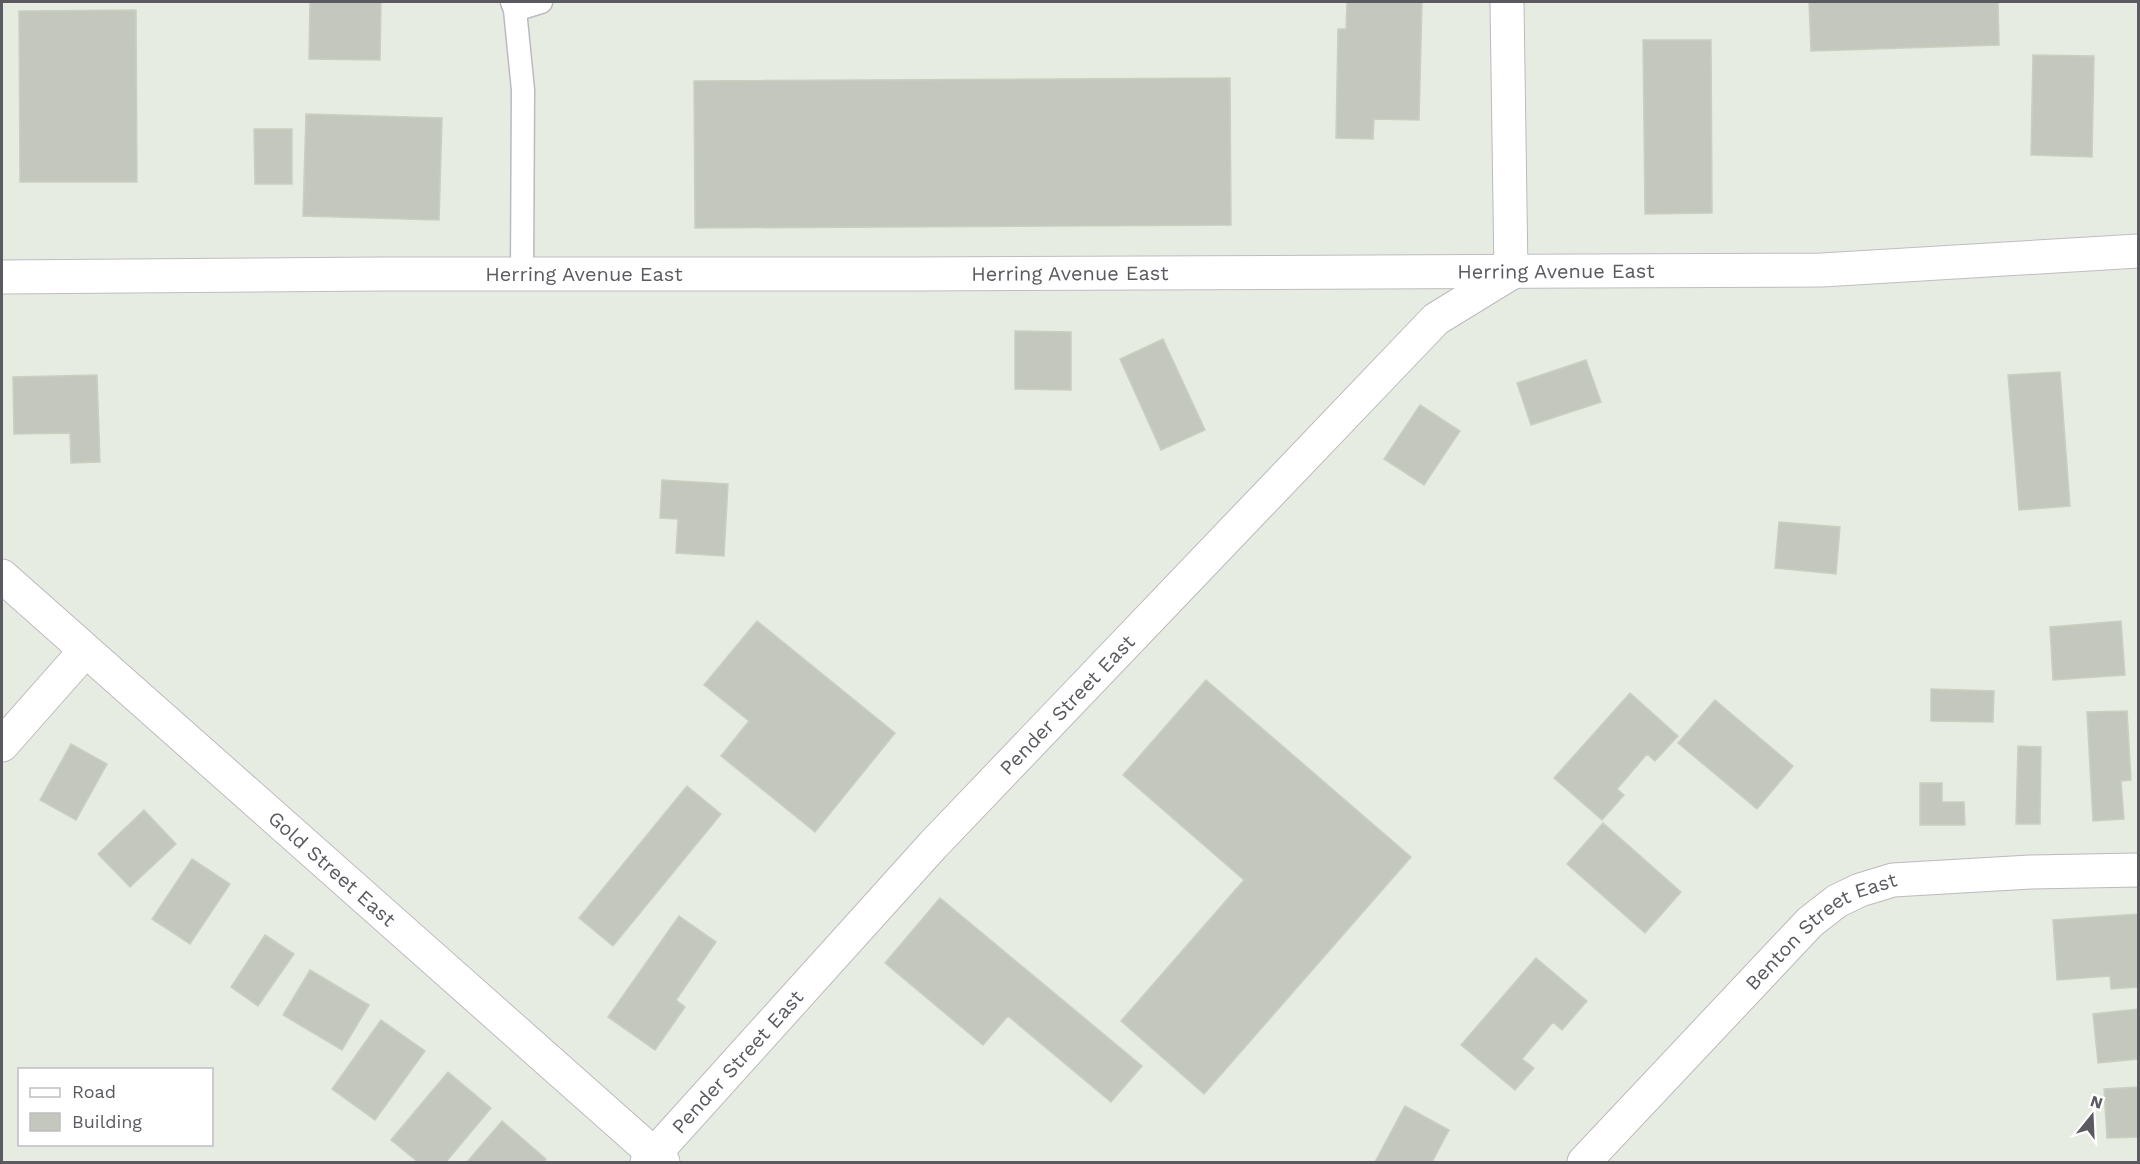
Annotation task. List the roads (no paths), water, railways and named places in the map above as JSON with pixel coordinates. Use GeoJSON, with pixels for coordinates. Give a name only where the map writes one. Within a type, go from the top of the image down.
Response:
{"type":"FeatureCollection","features":[{"type":"Feature","properties":{"kind":"street"},"geometry":{"type":"LineString","coordinates":[[1507,2],[1511,273]]}},
{"type":"Feature","properties":{"kind":"street","name":"Herring Avenue East"},"geometry":{"type":"LineString","coordinates":[[2,277],[1511,273],[1822,270],[2139,251]]}},
{"type":"Feature","properties":{"kind":"street","name":"Pender Street East"},"geometry":{"type":"LineString","coordinates":[[655,1160],[933,845],[1436,319],[1511,273]]}},
{"type":"Feature","properties":{"kind":"street","name":"Gold Street East"},"geometry":{"type":"LineString","coordinates":[[2,576],[655,1160]]}},
{"type":"Feature","properties":{"kind":"street"},"geometry":{"type":"LineString","coordinates":[[2,745],[85,651]]}},
{"type":"Feature","properties":{"kind":"street","name":"Benton Street East"},"geometry":{"type":"LineString","coordinates":[[1584,1162],[1810,922],[1837,901],[1860,890],[1893,880],[2030,872],[2139,870]]}},
{"type":"Feature","properties":{"kind":"lane"},"geometry":{"type":"LineString","coordinates":[[522,274],[523,90],[514,6],[542,2]]}}]}
